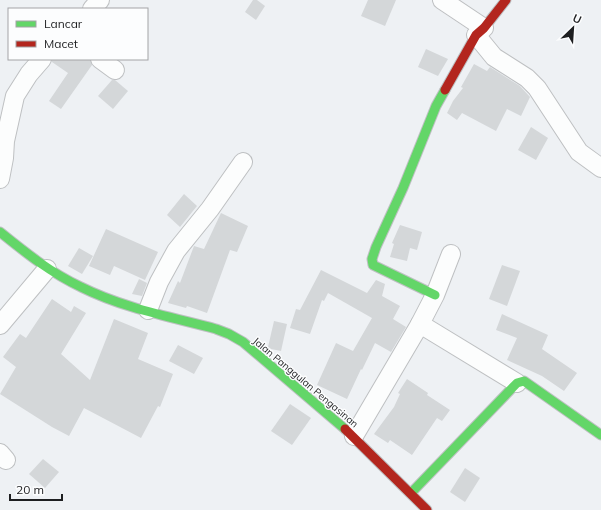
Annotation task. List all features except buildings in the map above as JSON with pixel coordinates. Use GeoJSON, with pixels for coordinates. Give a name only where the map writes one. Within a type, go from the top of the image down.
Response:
{"type":"FeatureCollection","features":[{"type":"Feature","properties":{"kind":"street"},"geometry":{"type":"LineString","coordinates":[[93,8],[100,0]]}},
{"type":"Feature","properties":{"kind":"street"},"geometry":{"type":"LineString","coordinates":[[442,0],[480,32],[494,57],[527,78],[537,88],[579,152],[601,168]]}},
{"type":"Feature","properties":{"kind":"street"},"geometry":{"type":"LineString","coordinates":[[435,295],[373,265],[372,259],[436,106],[480,32],[506,0]]}},
{"type":"Feature","properties":{"kind":"street"},"geometry":{"type":"LineString","coordinates":[[0,179],[4,158],[5,141],[15,96],[29,74],[41,60]]}},
{"type":"Feature","properties":{"kind":"street"},"geometry":{"type":"LineString","coordinates":[[101,60],[115,70]]}},
{"type":"Feature","properties":{"kind":"street"},"geometry":{"type":"LineString","coordinates":[[148,310],[159,282],[176,251],[210,209],[243,162]]}},
{"type":"Feature","properties":{"kind":"street","name":"Jalan Panggulan Pengasinan"},"geometry":{"type":"LineString","coordinates":[[0,232],[47,269],[66,280],[105,298],[216,329],[238,339],[258,353],[354,436],[427,510]]}},
{"type":"Feature","properties":{"kind":"street"},"geometry":{"type":"LineString","coordinates":[[354,436],[420,324],[435,295],[451,254]]}},
{"type":"Feature","properties":{"kind":"street"},"geometry":{"type":"LineString","coordinates":[[0,325],[47,269]]}},
{"type":"Feature","properties":{"kind":"street"},"geometry":{"type":"LineString","coordinates":[[420,324],[517,383],[527,383],[601,435]]}},
{"type":"Feature","properties":{"kind":"street"},"geometry":{"type":"LineString","coordinates":[[410,493],[517,383]]}},
{"type":"Feature","properties":{"kind":"traffic: fast"},"geometry":{"type":"LineString","coordinates":[[435,295],[373,265],[372,259],[436,106],[445,90]]}},
{"type":"Feature","properties":{"kind":"traffic: fast"},"geometry":{"type":"LineString","coordinates":[[0,232],[49,269],[97,294],[113,301],[216,329],[229,334],[243,342],[345,429]]}},
{"type":"Feature","properties":{"kind":"traffic: fast"},"geometry":{"type":"LineString","coordinates":[[411,493],[517,383],[524,381],[601,435]]}},
{"type":"Feature","properties":{"kind":"traffic: jam"},"geometry":{"type":"LineString","coordinates":[[445,90],[476,35],[484,28],[506,0]]}},
{"type":"Feature","properties":{"kind":"traffic: jam"},"geometry":{"type":"LineString","coordinates":[[345,429],[427,510]]}}]}
